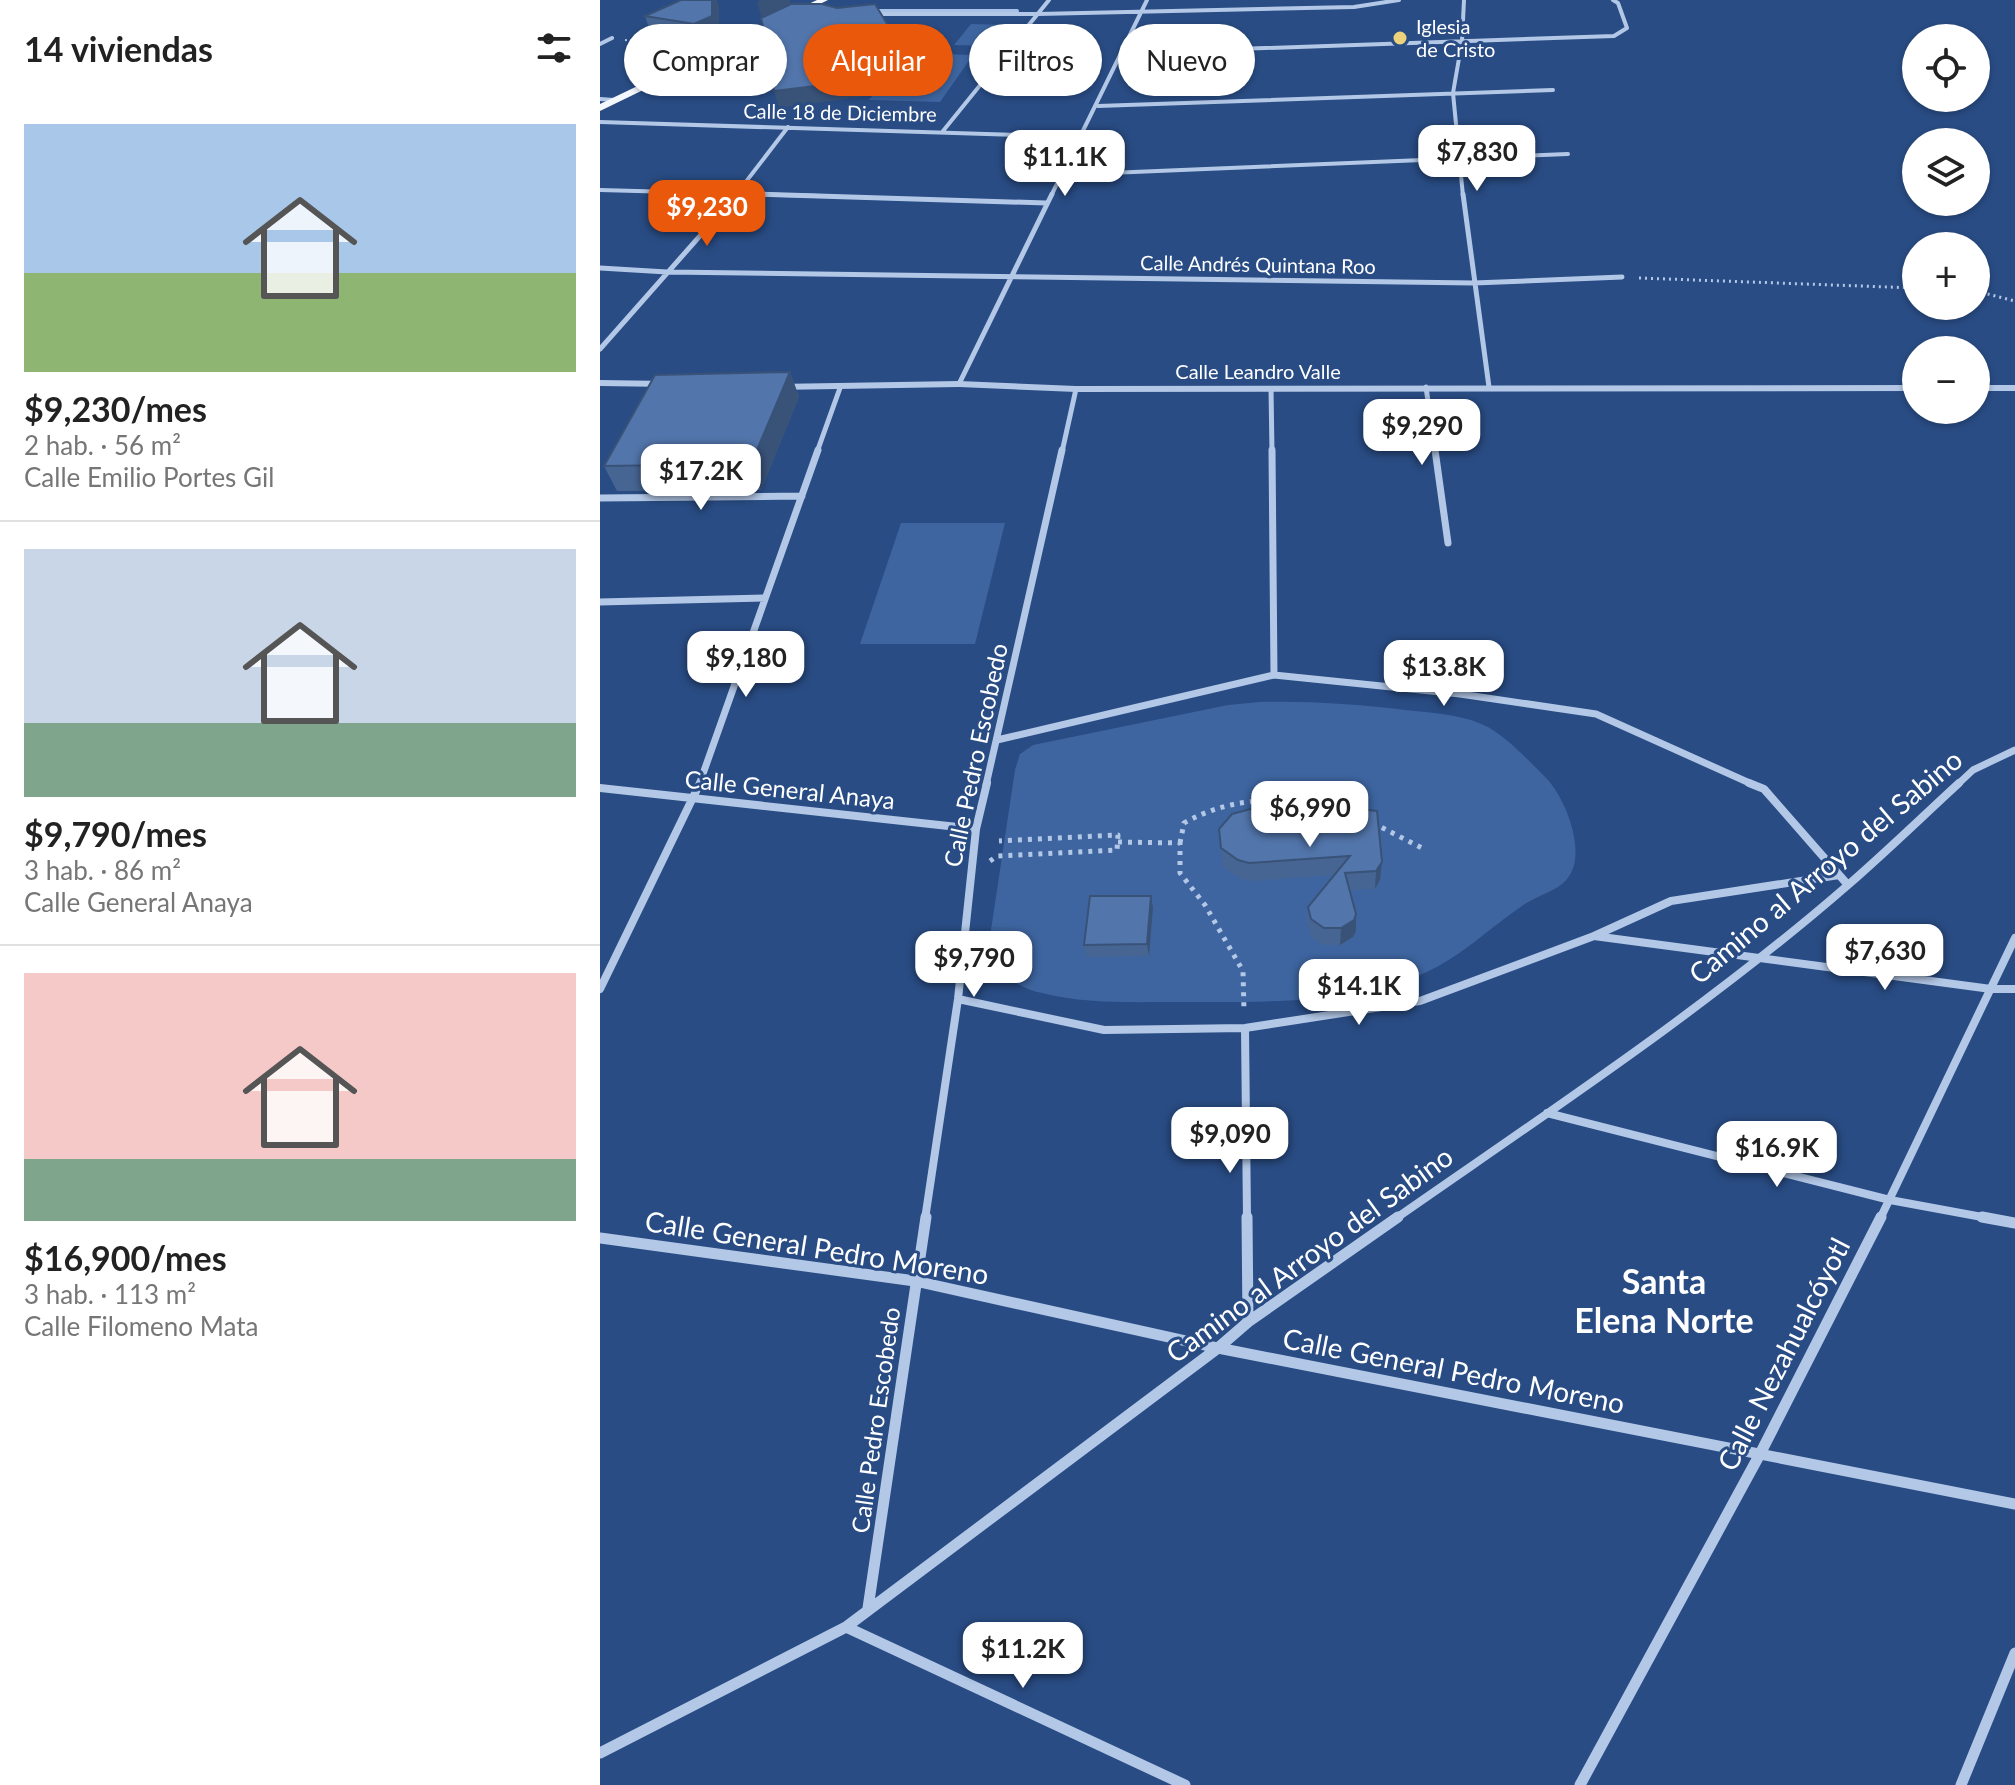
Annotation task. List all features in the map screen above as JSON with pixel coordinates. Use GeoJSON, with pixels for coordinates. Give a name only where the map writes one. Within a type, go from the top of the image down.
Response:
{"type":"FeatureCollection","features":[{"type":"Feature","properties":{"kind":"main road"},"geometry":{"type":"LineString","coordinates":[[775,24],[824,0]]}},
{"type":"Feature","properties":{"kind":"main road"},"geometry":{"type":"LineString","coordinates":[[600,108],[624,95]]}},
{"type":"Feature","properties":{"kind":"street"},"geometry":{"type":"LineString","coordinates":[[943,131],[1049,0]]}},
{"type":"Feature","properties":{"kind":"street"},"geometry":{"type":"LineString","coordinates":[[1136,24],[1147,0]]}},
{"type":"Feature","properties":{"kind":"street"},"geometry":{"type":"LineString","coordinates":[[872,14],[1038,14],[1354,7],[1399,0]]}},
{"type":"Feature","properties":{"kind":"street"},"geometry":{"type":"LineString","coordinates":[[1464,0],[1462,41],[1453,93],[1458,157],[1489,387]]}},
{"type":"Feature","properties":{"kind":"street"},"geometry":{"type":"LineString","coordinates":[[1255,48],[1614,36],[1627,28],[1618,3],[1613,0]]}},
{"type":"Feature","properties":{"kind":"street"},"geometry":{"type":"LineString","coordinates":[[796,14],[811,14]]}},
{"type":"Feature","properties":{"kind":"street"},"geometry":{"type":"LineString","coordinates":[[600,44],[612,38]]}},
{"type":"Feature","properties":{"kind":"street"},"geometry":{"type":"LineString","coordinates":[[959,384],[1118,62]]}},
{"type":"Feature","properties":{"kind":"street"},"geometry":{"type":"LineString","coordinates":[[1098,106],[1553,90]]}},
{"type":"Feature","properties":{"kind":"street"},"geometry":{"type":"LineString","coordinates":[[600,99],[614,100]]}},
{"type":"Feature","properties":{"kind":"street","name":"Calle 18 de Diciembre"},"geometry":{"type":"LineString","coordinates":[[600,122],[1080,137]]}},
{"type":"Feature","properties":{"kind":"street"},"geometry":{"type":"LineString","coordinates":[[600,349],[737,194],[788,127]]}},
{"type":"Feature","properties":{"kind":"street"},"geometry":{"type":"LineString","coordinates":[[1061,175],[1568,154]]}},
{"type":"Feature","properties":{"kind":"street"},"geometry":{"type":"LineString","coordinates":[[600,190],[1046,203]]}},
{"type":"Feature","properties":{"kind":"street","name":"Calle Andrés Quintana Roo"},"geometry":{"type":"LineString","coordinates":[[600,268],[667,272],[1474,283],[1622,277]]}},
{"type":"Feature","properties":{"kind":"street"},"geometry":{"type":"LineString","coordinates":[[600,383],[680,384]]}},
{"type":"Feature","properties":{"kind":"street","name":"Calle Leandro Valle"},"geometry":{"type":"LineString","coordinates":[[760,386],[840,388],[959,384],[1076,389],[1902,388]]}},
{"type":"Feature","properties":{"kind":"street"},"geometry":{"type":"LineString","coordinates":[[1426,387],[1448,543]]}},
{"type":"Feature","properties":{"kind":"street"},"geometry":{"type":"LineString","coordinates":[[600,989],[694,799],[840,388]]}},
{"type":"Feature","properties":{"kind":"street"},"geometry":{"type":"LineString","coordinates":[[1990,388],[2015,388]]}},
{"type":"Feature","properties":{"kind":"street","name":"Calle Pedro Escobedo"},"geometry":{"type":"LineString","coordinates":[[868,1608],[958,999],[976,829],[1076,389]]}},
{"type":"Feature","properties":{"kind":"street"},"geometry":{"type":"LineString","coordinates":[[1271,389],[1274,675]]}},
{"type":"Feature","properties":{"kind":"street"},"geometry":{"type":"LineString","coordinates":[[600,498],[802,496]]}},
{"type":"Feature","properties":{"kind":"street"},"geometry":{"type":"LineString","coordinates":[[600,602],[765,598]]}},
{"type":"Feature","properties":{"kind":"street"},"geometry":{"type":"LineString","coordinates":[[997,740],[1274,675],[1460,694],[1596,714],[1764,789],[1848,885]]}},
{"type":"Feature","properties":{"kind":"street","name":"Camino al Arroyo del Sabino"},"geometry":{"type":"LineString","coordinates":[[600,1753],[846,1627],[1218,1348],[1248,1322],[1547,1113],[1757,959],[1848,885],[1973,770],[2015,750]]}},
{"type":"Feature","properties":{"kind":"street","name":"Calle General Anaya"},"geometry":{"type":"LineString","coordinates":[[600,788],[976,829]]}},
{"type":"Feature","properties":{"kind":"street"},"geometry":{"type":"LineString","coordinates":[[958,999],[1104,1030],[1245,1028],[1420,1001],[1594,936],[1671,901],[1839,875]]}},
{"type":"Feature","properties":{"kind":"street"},"geometry":{"type":"LineString","coordinates":[[1594,936],[1991,989],[2015,989]]}},
{"type":"Feature","properties":{"kind":"street","name":"Calle Nezahualcóyotl"},"geometry":{"type":"LineString","coordinates":[[1580,1785],[1760,1454],[1890,1200],[2015,938]]}},
{"type":"Feature","properties":{"kind":"street"},"geometry":{"type":"LineString","coordinates":[[1245,1028],[1248,1322]]}},
{"type":"Feature","properties":{"kind":"street"},"geometry":{"type":"LineString","coordinates":[[1547,1113],[1890,1200],[2015,1223]]}},
{"type":"Feature","properties":{"kind":"street","name":"Calle General Pedro Moreno"},"geometry":{"type":"LineString","coordinates":[[600,1238],[915,1281],[1218,1348],[2015,1504]]}},
{"type":"Feature","properties":{"kind":"street"},"geometry":{"type":"LineString","coordinates":[[846,1627],[1185,1785]]}},
{"type":"Feature","properties":{"kind":"street"},"geometry":{"type":"LineString","coordinates":[[1961,1785],[2015,1653]]}},
{"type":"Feature","properties":{"kind":"path"},"geometry":{"type":"LineString","coordinates":[[612,38],[624,40]]}},
{"type":"Feature","properties":{"kind":"path"},"geometry":{"type":"LineString","coordinates":[[1622,277],[1902,287]]}},
{"type":"Feature","properties":{"kind":"path"},"geometry":{"type":"LineString","coordinates":[[1990,295],[2015,301]]}},
{"type":"Feature","properties":{"kind":"path"},"geometry":{"type":"LineString","coordinates":[[1245,1028],[1243,971],[1205,905],[1180,873],[1184,823],[1203,811],[1254,799],[1279,799],[1337,812]]}},
{"type":"Feature","properties":{"kind":"path"},"geometry":{"type":"LineString","coordinates":[[1359,819],[1422,848]]}},
{"type":"Feature","properties":{"kind":"path"},"geometry":{"type":"LineString","coordinates":[[1118,835],[1118,842],[1117,850],[997,856],[999,841],[1118,835]]}},
{"type":"Feature","properties":{"kind":"path"},"geometry":{"type":"LineString","coordinates":[[1118,842],[1180,843]]}},
{"type":"Feature","properties":{"kind":"shaded area"},"geometry":{"type":"Polygon","coordinates":[[[969,26],[969,45],[954,45],[969,26]]]}},
{"type":"Feature","properties":{"kind":"shaded area"},"geometry":{"type":"Polygon","coordinates":[[[953,54],[969,55],[969,61],[953,83],[953,54]]]}},
{"type":"Feature","properties":{"kind":"shaded area"},"geometry":{"type":"Polygon","coordinates":[[[872,96],[944,96],[940,102],[869,100],[872,96]]]}},
{"type":"Feature","properties":{"kind":"shaded area"},"geometry":{"type":"Polygon","coordinates":[[[901,523],[1005,523],[975,644],[860,644],[901,523]]]}},
{"type":"Feature","properties":{"kind":"shaded area"},"geometry":{"type":"Polygon","coordinates":[[[1332,703],[1426,712],[1458,717],[1488,727],[1519,751],[1554,788],[1572,828],[1575,842],[1573,869],[1558,887],[1525,904],[1445,962],[1415,977],[1357,993],[1266,1001],[1091,1001],[1033,991],[1002,972],[988,950],[1020,754],[1033,745],[1228,705],[1332,703]]]}},
{"type":"Feature","properties":{"kind":"building"},"geometry":{"type":"Polygon","coordinates":[[[681,0],[712,0],[712,16],[694,24],[645,16],[681,0]]]}},
{"type":"Feature","properties":{"kind":"building"},"geometry":{"type":"Polygon","coordinates":[[[791,4],[822,4],[837,8],[875,4],[887,24],[803,24],[803,88],[787,89],[787,24],[762,24],[761,18],[791,4]]]}},
{"type":"Feature","properties":{"kind":"building"},"geometry":{"type":"Polygon","coordinates":[[[790,372],[751,464],[604,466],[655,375],[790,372]]]}},
{"type":"Feature","properties":{"kind":"building"},"geometry":{"type":"Polygon","coordinates":[[[1332,806],[1377,811],[1382,862],[1376,871],[1345,873],[1356,914],[1354,920],[1341,928],[1324,928],[1311,919],[1308,907],[1350,856],[1249,863],[1238,860],[1221,848],[1219,829],[1232,814],[1254,808],[1322,817],[1332,806]]]}},
{"type":"Feature","properties":{"kind":"building"},"geometry":{"type":"Polygon","coordinates":[[[1090,896],[1151,896],[1147,944],[1084,945],[1090,896]]]}},
{"type":"Feature","properties":{"kind":"waterway"},"geometry":{"type":"LineString","coordinates":[[868,11],[1017,11]]}},
{"type":"Feature","properties":{"kind":"place","name":"Iglesia de Cristo"},"geometry":{"type":"Point","coordinates":[1400,38]}},
{"type":"Feature","properties":{"kind":"district","name":"Santa Elena Norte"},"geometry":{"type":"Point","coordinates":[1664,1300]}}]}
